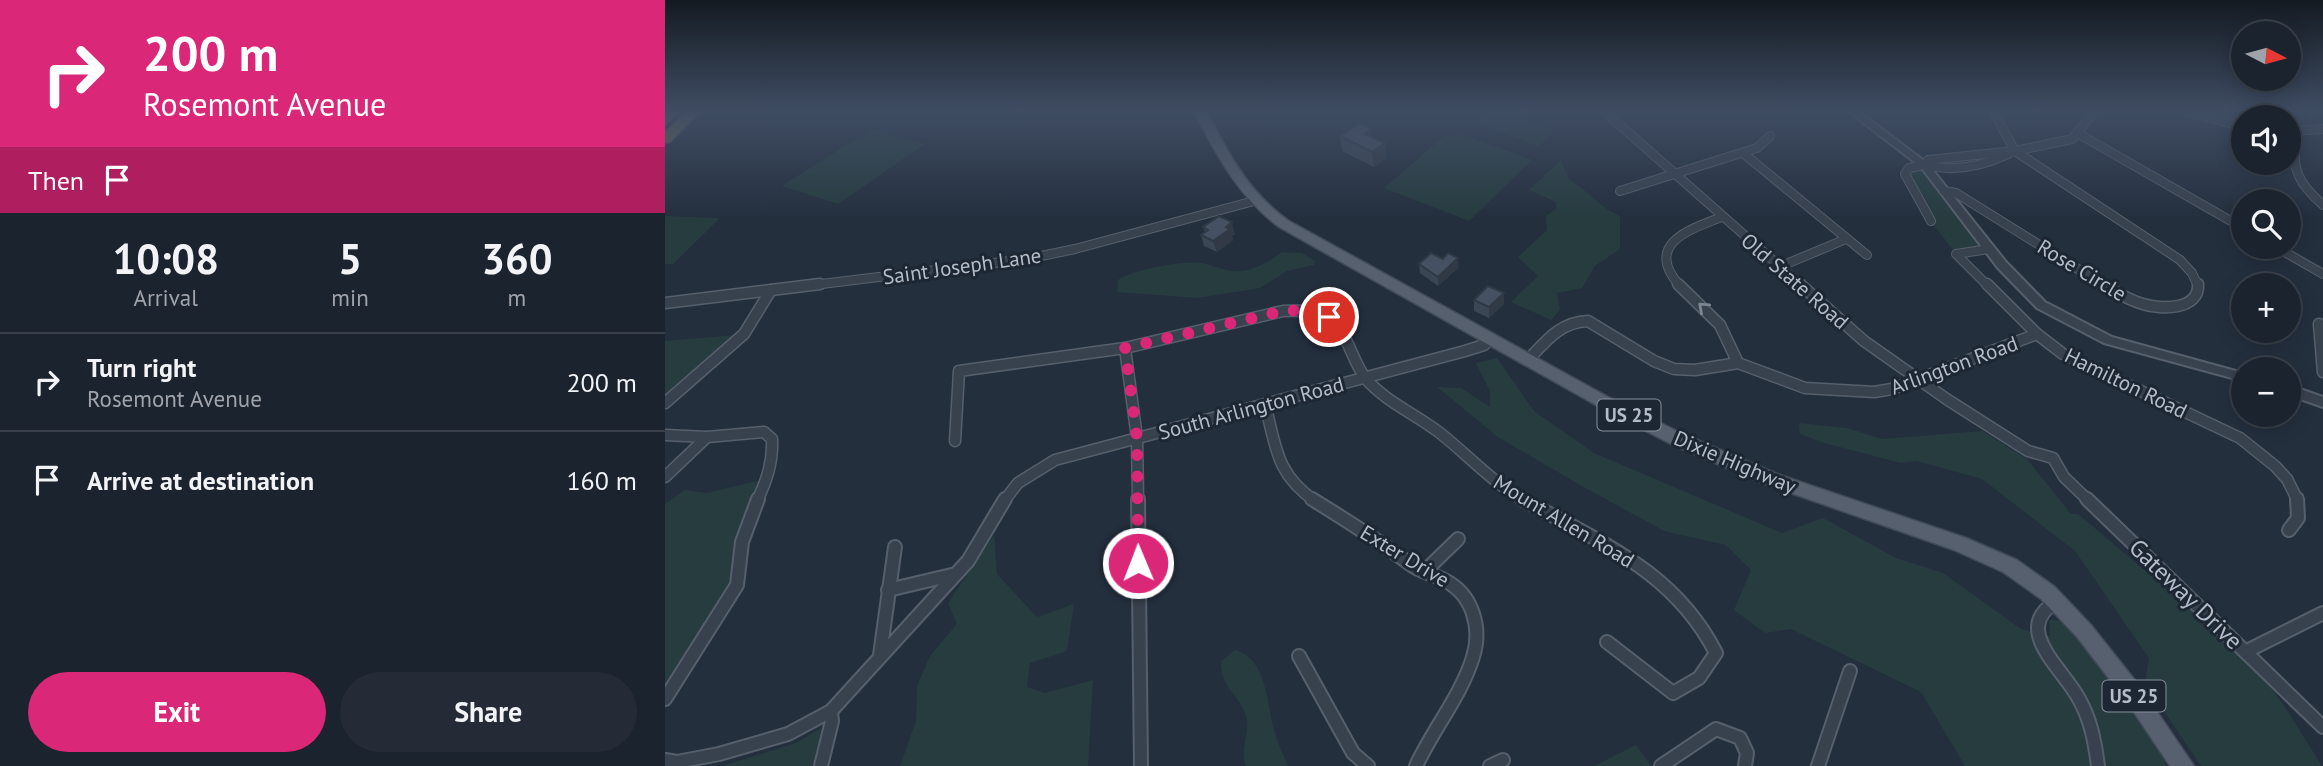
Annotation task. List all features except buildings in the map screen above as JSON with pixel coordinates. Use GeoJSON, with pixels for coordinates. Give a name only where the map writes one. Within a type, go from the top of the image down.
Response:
{"type":"FeatureCollection","features":[{"type":"Feature","properties":{"kind":"main road","name":"Dixie Highway"},"geometry":{"type":"LineString","coordinates":[[1219,147],[1240,185],[1254,201],[1284,224],[1638,420],[1760,474],[1984,553],[2020,573],[2057,601],[2084,631],[2183,766]]}},
{"type":"Feature","properties":{"kind":"street","name":"Old State Road"},"geometry":{"type":"LineString","coordinates":[[1644,147],[1864,341],[2028,452],[2053,458]]}},
{"type":"Feature","properties":{"kind":"street"},"geometry":{"type":"LineString","coordinates":[[1620,191],[1758,147]]}},
{"type":"Feature","properties":{"kind":"street"},"geometry":{"type":"LineString","coordinates":[[1901,147],[1924,164],[1936,169],[1984,164],[2015,151],[2035,147]]}},
{"type":"Feature","properties":{"kind":"street"},"geometry":{"type":"LineString","coordinates":[[2013,147],[2015,151]]}},
{"type":"Feature","properties":{"kind":"street"},"geometry":{"type":"LineString","coordinates":[[2101,147],[2231,221]]}},
{"type":"Feature","properties":{"kind":"street","name":"Rose Circle"},"geometry":{"type":"LineString","coordinates":[[1944,191],[1956,193],[2123,297],[2149,306],[2171,306],[2185,304],[2197,295],[2200,286],[2197,277],[2180,260],[2015,151]]}},
{"type":"Feature","properties":{"kind":"street"},"geometry":{"type":"LineString","coordinates":[[1743,153],[1867,255]]}},
{"type":"Feature","properties":{"kind":"street"},"geometry":{"type":"LineString","coordinates":[[1924,164],[1989,249],[2033,298],[2076,325],[2141,350],[2231,374]]}},
{"type":"Feature","properties":{"kind":"street"},"geometry":{"type":"LineString","coordinates":[[1924,164],[1909,168],[1905,174],[1931,221]]}},
{"type":"Feature","properties":{"kind":"street"},"geometry":{"type":"LineString","coordinates":[[2298,175],[2303,185],[2323,205]]}},
{"type":"Feature","properties":{"kind":"street","name":"Saint Joseph Lane"},"geometry":{"type":"LineString","coordinates":[[665,303],[1027,259],[1075,249],[1254,201]]}},
{"type":"Feature","properties":{"kind":"street"},"geometry":{"type":"LineString","coordinates":[[1528,360],[1563,324],[1574,320],[1592,322],[1666,367],[1695,370],[1738,363],[1726,334],[1716,319],[1678,285],[1666,262],[1668,249],[1674,238],[1685,230],[1722,217]]}},
{"type":"Feature","properties":{"kind":"street"},"geometry":{"type":"LineString","coordinates":[[1779,267],[1846,239]]}},
{"type":"Feature","properties":{"kind":"street","name":"Hamilton Road"},"geometry":{"type":"LineString","coordinates":[[1989,249],[1957,254],[2037,334],[2081,365],[2204,420],[2251,445],[2285,478],[2300,502],[2302,509],[2296,523],[2289,530]]}},
{"type":"Feature","properties":{"kind":"street"},"geometry":{"type":"LineString","coordinates":[[2297,259],[2323,274]]}},
{"type":"Feature","properties":{"kind":"street"},"geometry":{"type":"LineString","coordinates":[[665,403],[744,334],[771,290]]}},
{"type":"Feature","properties":{"kind":"street"},"geometry":{"type":"LineString","coordinates":[[955,440],[959,371],[1125,348],[1283,311],[1304,310],[1324,315],[1338,324],[1363,378]]}},
{"type":"Feature","properties":{"kind":"street"},"geometry":{"type":"LineString","coordinates":[[2319,324],[2323,372]]}},
{"type":"Feature","properties":{"kind":"street","name":"Arlington Road"},"geometry":{"type":"LineString","coordinates":[[1738,363],[1790,384],[1841,391],[1883,391],[2037,334]]}},
{"type":"Feature","properties":{"kind":"street","name":"South Arlington Road"},"geometry":{"type":"LineString","coordinates":[[831,711],[968,561],[1006,496],[1026,476],[1055,460],[1465,351],[1484,345],[1490,339]]}},
{"type":"Feature","properties":{"kind":"street"},"geometry":{"type":"LineString","coordinates":[[1125,348],[1137,438],[1141,766]]}},
{"type":"Feature","properties":{"kind":"street","name":"Mount Allen Road"},"geometry":{"type":"LineString","coordinates":[[1363,378],[1446,438],[1480,470],[1513,494],[1582,529],[1639,564],[1708,635],[1716,653],[1710,668],[1699,680],[1684,690],[1673,693],[1607,642]]}},
{"type":"Feature","properties":{"kind":"street"},"geometry":{"type":"LineString","coordinates":[[2301,394],[2323,402]]}},
{"type":"Feature","properties":{"kind":"street","name":"Exter Drive"},"geometry":{"type":"LineString","coordinates":[[1265,404],[1281,464],[1290,481],[1312,499],[1425,571],[1439,575],[1463,594],[1474,613],[1477,636],[1471,667],[1416,766]]}},
{"type":"Feature","properties":{"kind":"street"},"geometry":{"type":"LineString","coordinates":[[665,435],[707,437],[764,432],[772,439],[774,453],[770,472],[742,542],[742,569],[737,585],[665,699]]}},
{"type":"Feature","properties":{"kind":"street"},"geometry":{"type":"LineString","coordinates":[[665,477],[707,437]]}},
{"type":"Feature","properties":{"kind":"street","name":"Gateway Drive"},"geometry":{"type":"LineString","coordinates":[[2053,458],[2064,477],[2323,727]]}},
{"type":"Feature","properties":{"kind":"street"},"geometry":{"type":"LineString","coordinates":[[1425,571],[1458,539]]}},
{"type":"Feature","properties":{"kind":"street"},"geometry":{"type":"LineString","coordinates":[[880,656],[895,547]]}},
{"type":"Feature","properties":{"kind":"street"},"geometry":{"type":"LineString","coordinates":[[888,590],[956,574]]}},
{"type":"Feature","properties":{"kind":"street"},"geometry":{"type":"LineString","coordinates":[[2057,601],[2045,607],[2037,619],[2036,633],[2040,643],[2085,706],[2095,734],[2098,766]]}},
{"type":"Feature","properties":{"kind":"street"},"geometry":{"type":"LineString","coordinates":[[2246,651],[2323,613]]}},
{"type":"Feature","properties":{"kind":"street"},"geometry":{"type":"LineString","coordinates":[[1299,656],[1353,753],[1368,766]]}},
{"type":"Feature","properties":{"kind":"street"},"geometry":{"type":"LineString","coordinates":[[1818,766],[1850,671]]}},
{"type":"Feature","properties":{"kind":"street"},"geometry":{"type":"LineString","coordinates":[[665,760],[677,761],[719,754],[788,734],[831,711],[832,722],[821,766]]}},
{"type":"Feature","properties":{"kind":"street"},"geometry":{"type":"LineString","coordinates":[[1661,766],[1716,729],[1740,738],[1747,753],[1745,766]]}},
{"type":"Feature","properties":{"kind":"street"},"geometry":{"type":"LineString","coordinates":[[1490,766],[1503,760]]}},
{"type":"Feature","properties":{"kind":"green space"},"geometry":{"type":"Polygon","coordinates":[[[843,147],[921,147],[838,204],[782,186],[843,147]]]}},
{"type":"Feature","properties":{"kind":"green space"},"geometry":{"type":"Polygon","coordinates":[[[1432,147],[1496,147],[1532,160],[1469,221],[1384,188],[1432,147]]]}},
{"type":"Feature","properties":{"kind":"green space"},"geometry":{"type":"Polygon","coordinates":[[[1561,160],[1569,180],[1605,208],[1620,216],[1620,249],[1595,266],[1582,288],[1557,293],[1560,310],[1551,320],[1511,302],[1538,276],[1518,257],[1547,230],[1546,216],[1556,209],[1556,202],[1529,190],[1561,160]]]}},
{"type":"Feature","properties":{"kind":"green space"},"geometry":{"type":"Polygon","coordinates":[[[1924,165],[1989,249],[1956,254],[1929,219],[1906,170],[1924,165]]]}},
{"type":"Feature","properties":{"kind":"green space"},"geometry":{"type":"Polygon","coordinates":[[[665,216],[720,218],[673,264],[665,264],[665,216]]]}},
{"type":"Feature","properties":{"kind":"green space"},"geometry":{"type":"Polygon","coordinates":[[[1282,252],[1302,253],[1315,261],[1314,265],[1287,271],[1260,288],[1197,298],[1117,292],[1118,280],[1146,269],[1194,262],[1225,270],[1245,271],[1282,252]]]}},
{"type":"Feature","properties":{"kind":"green space"},"geometry":{"type":"Polygon","coordinates":[[[735,335],[665,395],[665,341],[735,335]]]}},
{"type":"Feature","properties":{"kind":"green space"},"geometry":{"type":"Polygon","coordinates":[[[1497,358],[1534,411],[1594,453],[1782,533],[1823,518],[1896,558],[1943,573],[2021,629],[2050,636],[2049,620],[2066,621],[2148,731],[2167,766],[1965,766],[1921,692],[1791,629],[1765,633],[1734,610],[1751,570],[1726,545],[1664,531],[1498,437],[1437,387],[1461,388],[1490,407],[1490,391],[1476,363],[1497,358]]]}},
{"type":"Feature","properties":{"kind":"green space"},"geometry":{"type":"Polygon","coordinates":[[[1799,423],[1847,428],[1882,439],[1982,431],[2027,459],[2071,514],[2078,514],[2251,660],[2283,704],[2322,766],[2201,766],[2145,683],[2149,658],[2075,551],[1982,479],[1917,461],[1901,463],[1824,443],[1800,434],[1799,423]]]}},
{"type":"Feature","properties":{"kind":"green space"},"geometry":{"type":"Polygon","coordinates":[[[762,480],[733,548],[733,573],[725,598],[665,687],[665,504],[685,490],[706,493],[762,480]]]}},
{"type":"Feature","properties":{"kind":"green space"},"geometry":{"type":"Polygon","coordinates":[[[994,535],[997,574],[1037,617],[1074,604],[1067,651],[1030,663],[1027,687],[1045,693],[1093,680],[1088,766],[900,766],[916,721],[917,686],[930,656],[957,624],[948,603],[994,535]]]}},
{"type":"Feature","properties":{"kind":"green space"},"geometry":{"type":"Polygon","coordinates":[[[1235,650],[1254,662],[1260,672],[1275,734],[1288,766],[1246,766],[1246,716],[1221,670],[1221,661],[1235,650]]]}},
{"type":"Feature","properties":{"kind":"green space"},"geometry":{"type":"Polygon","coordinates":[[[821,728],[818,751],[812,766],[722,766],[796,743],[821,728]]]}},
{"type":"Feature","properties":{"kind":"green space"},"geometry":{"type":"Polygon","coordinates":[[[1636,745],[1651,766],[1594,766],[1636,745]]]}},
{"type":"Feature","properties":{"kind":"route"},"geometry":{"type":"LineString","coordinates":[[1138,563],[1137,438],[1125,348],[1283,311],[1304,310],[1329,317]]}}]}
